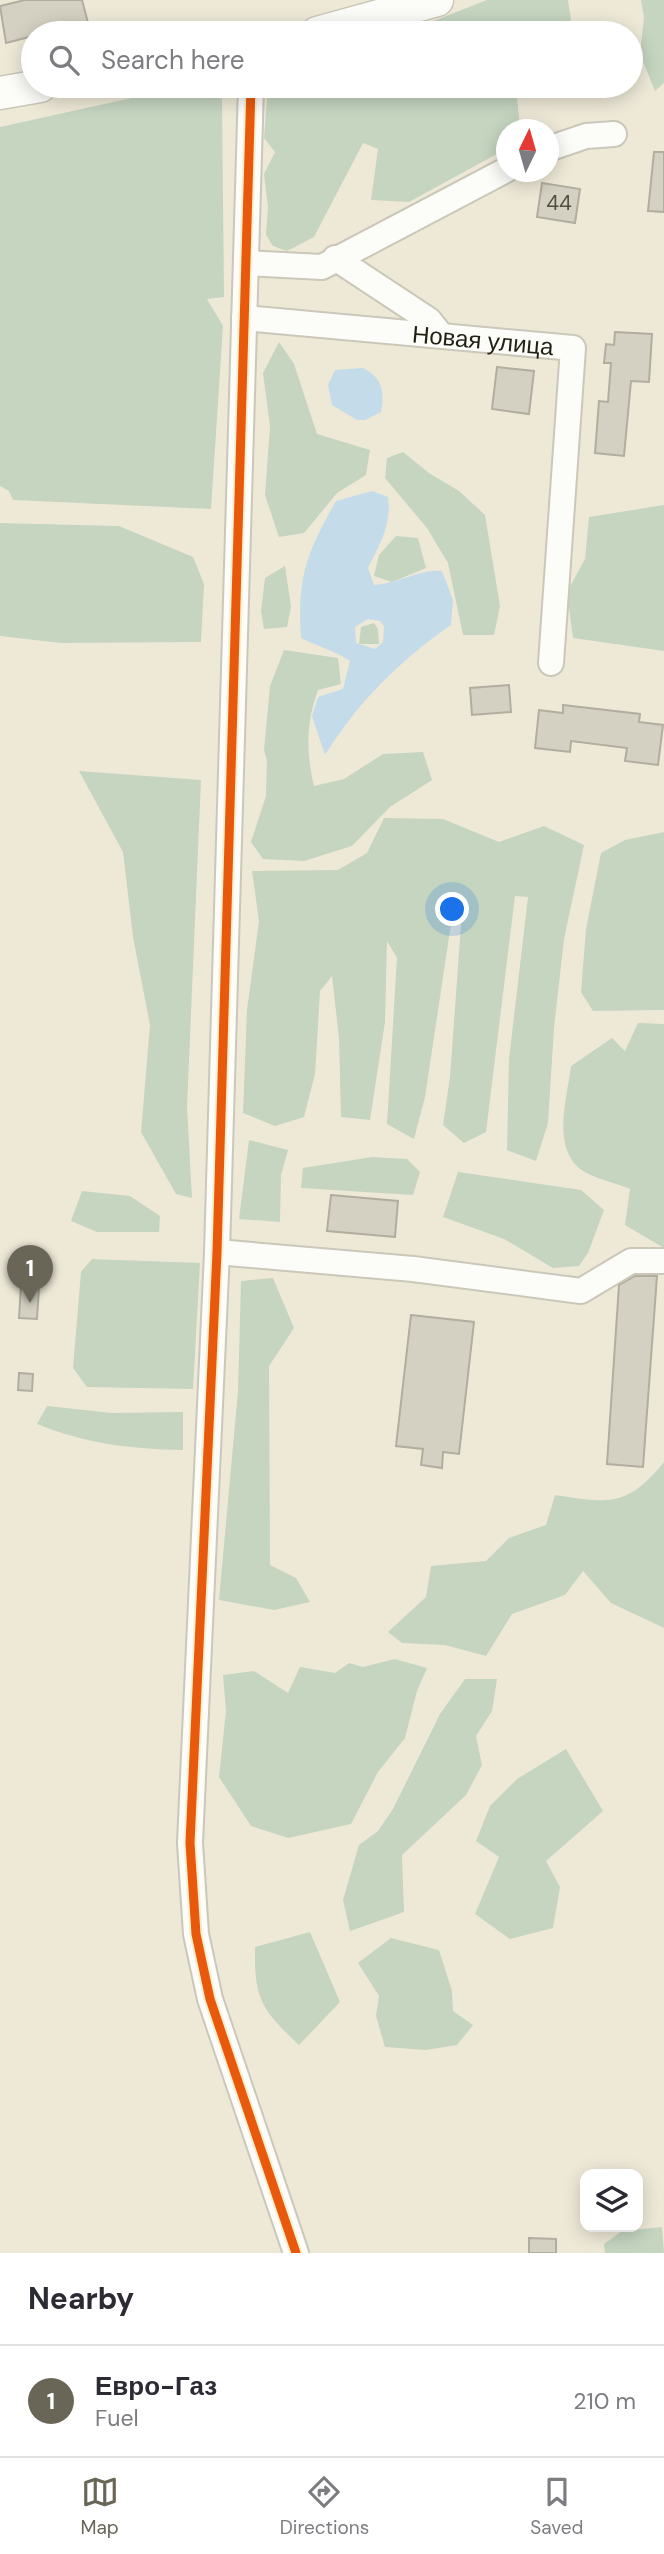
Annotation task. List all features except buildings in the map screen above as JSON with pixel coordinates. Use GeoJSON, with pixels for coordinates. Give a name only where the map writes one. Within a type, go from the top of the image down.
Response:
{"type":"FeatureCollection","features":[{"type":"Feature","properties":{"kind":"main road"},"geometry":{"type":"LineString","coordinates":[[370,21],[437,0]]}},
{"type":"Feature","properties":{"kind":"main road"},"geometry":{"type":"LineString","coordinates":[[0,93],[21,89]]}},
{"type":"Feature","properties":{"kind":"street"},"geometry":{"type":"LineString","coordinates":[[251,98],[217,1252],[190,1843],[196,1934],[210,1999],[296,2253]]}},
{"type":"Feature","properties":{"kind":"street"},"geometry":{"type":"LineString","coordinates":[[559,145],[586,136],[614,134]]}},
{"type":"Feature","properties":{"kind":"street"},"geometry":{"type":"LineString","coordinates":[[246,263],[322,267],[496,175]]}},
{"type":"Feature","properties":{"kind":"street"},"geometry":{"type":"LineString","coordinates":[[335,258],[419,313],[440,334]]}},
{"type":"Feature","properties":{"kind":"street","name":"Новая улица"},"geometry":{"type":"LineString","coordinates":[[244,318],[573,348],[551,663]]}},
{"type":"Feature","properties":{"kind":"street"},"geometry":{"type":"LineString","coordinates":[[217,1252],[413,1269],[581,1292],[631,1261],[664,1262]]}},
{"type":"Feature","properties":{"kind":"green space"},"geometry":{"type":"Polygon","coordinates":[[[487,0],[568,0],[571,20],[570,21],[434,21],[487,0]]]}},
{"type":"Feature","properties":{"kind":"green space"},"geometry":{"type":"Polygon","coordinates":[[[641,0],[664,0],[664,83],[655,91],[643,61],[644,17],[641,0]]]}},
{"type":"Feature","properties":{"kind":"green space"},"geometry":{"type":"Polygon","coordinates":[[[132,98],[222,98],[224,297],[207,299],[223,326],[211,509],[13,500],[9,491],[0,486],[0,127],[132,98]]]}},
{"type":"Feature","properties":{"kind":"green space"},"geometry":{"type":"Polygon","coordinates":[[[267,98],[517,98],[519,119],[496,119],[496,154],[409,202],[371,200],[378,149],[363,143],[314,237],[287,251],[273,246],[266,235],[268,207],[264,174],[275,152],[264,138],[267,98]]]}},
{"type":"Feature","properties":{"kind":"green space"},"geometry":{"type":"Polygon","coordinates":[[[279,342],[294,364],[317,434],[370,450],[366,475],[337,493],[304,533],[279,537],[265,495],[270,426],[263,373],[279,342]]]}},
{"type":"Feature","properties":{"kind":"green space"},"geometry":{"type":"Polygon","coordinates":[[[403,452],[429,473],[459,491],[485,515],[500,606],[494,635],[463,635],[448,563],[427,528],[385,478],[387,458],[403,452]]]}},
{"type":"Feature","properties":{"kind":"green space"},"geometry":{"type":"Polygon","coordinates":[[[664,505],[664,651],[573,638],[567,592],[585,559],[589,517],[664,505]]]}},
{"type":"Feature","properties":{"kind":"green space"},"geometry":{"type":"Polygon","coordinates":[[[0,523],[119,526],[193,557],[204,584],[201,642],[61,643],[0,636],[0,523]]]}},
{"type":"Feature","properties":{"kind":"green space"},"geometry":{"type":"Polygon","coordinates":[[[396,536],[418,538],[426,568],[392,582],[374,576],[379,555],[396,536]]]}},
{"type":"Feature","properties":{"kind":"green space"},"geometry":{"type":"Polygon","coordinates":[[[285,566],[291,607],[287,627],[264,629],[261,611],[265,578],[285,566]]]}},
{"type":"Feature","properties":{"kind":"green space"},"geometry":{"type":"Polygon","coordinates":[[[374,623],[378,629],[379,644],[359,644],[361,627],[374,623]]]}},
{"type":"Feature","properties":{"kind":"green space"},"geometry":{"type":"Polygon","coordinates":[[[284,650],[338,658],[341,684],[318,690],[311,714],[309,749],[314,786],[344,779],[383,754],[423,752],[432,780],[390,807],[352,846],[304,861],[263,859],[251,842],[266,796],[267,761],[264,750],[270,686],[284,650]]]}},
{"type":"Feature","properties":{"kind":"green space"},"geometry":{"type":"Polygon","coordinates":[[[79,771],[201,780],[187,1107],[192,1198],[176,1194],[141,1132],[150,1025],[133,937],[123,852],[79,771]]]}},
{"type":"Feature","properties":{"kind":"green space"},"geometry":{"type":"Polygon","coordinates":[[[384,818],[443,819],[499,842],[544,826],[584,845],[564,939],[554,1028],[548,1123],[536,1161],[507,1150],[509,1059],[528,897],[515,896],[486,1132],[464,1143],[443,1125],[450,1077],[462,911],[454,904],[425,1097],[414,1139],[387,1124],[397,958],[387,941],[385,1022],[370,1120],[341,1117],[339,1038],[332,976],[320,991],[315,1074],[304,1117],[275,1126],[243,1113],[247,1010],[259,921],[252,871],[338,870],[367,853],[384,818]]]}},
{"type":"Feature","properties":{"kind":"green space"},"geometry":{"type":"Polygon","coordinates":[[[664,832],[664,1010],[593,1011],[581,992],[586,929],[601,853],[625,840],[664,832]]]}},
{"type":"Feature","properties":{"kind":"green space"},"geometry":{"type":"Polygon","coordinates":[[[638,1023],[664,1024],[664,1248],[625,1225],[630,1189],[583,1171],[573,1162],[564,1137],[563,1123],[571,1066],[612,1038],[625,1051],[638,1023]]]}},
{"type":"Feature","properties":{"kind":"green space"},"geometry":{"type":"Polygon","coordinates":[[[249,1140],[288,1150],[281,1175],[280,1222],[239,1219],[249,1140]]]}},
{"type":"Feature","properties":{"kind":"green space"},"geometry":{"type":"Polygon","coordinates":[[[372,1157],[407,1159],[420,1172],[413,1195],[301,1188],[303,1168],[372,1157]]]}},
{"type":"Feature","properties":{"kind":"green space"},"geometry":{"type":"Polygon","coordinates":[[[458,1172],[581,1190],[604,1210],[588,1253],[579,1266],[553,1268],[504,1239],[443,1217],[458,1172]]]}},
{"type":"Feature","properties":{"kind":"green space"},"geometry":{"type":"Polygon","coordinates":[[[82,1191],[130,1196],[160,1216],[159,1232],[97,1232],[71,1221],[82,1191]]]}},
{"type":"Feature","properties":{"kind":"green space"},"geometry":{"type":"Polygon","coordinates":[[[92,1259],[200,1263],[193,1389],[87,1387],[73,1368],[81,1272],[92,1259]]]}},
{"type":"Feature","properties":{"kind":"green space"},"geometry":{"type":"Polygon","coordinates":[[[273,1278],[294,1328],[269,1366],[270,1565],[296,1578],[310,1602],[274,1610],[219,1600],[238,1391],[241,1281],[273,1278]]]}},
{"type":"Feature","properties":{"kind":"green space"},"geometry":{"type":"Polygon","coordinates":[[[47,1406],[112,1413],[183,1412],[183,1450],[109,1444],[55,1431],[37,1424],[47,1406]]]}},
{"type":"Feature","properties":{"kind":"green space"},"geometry":{"type":"Polygon","coordinates":[[[664,1462],[664,1628],[611,1603],[583,1571],[565,1595],[512,1614],[486,1656],[445,1645],[402,1643],[388,1632],[426,1597],[431,1566],[486,1561],[509,1538],[546,1525],[555,1495],[589,1500],[616,1499],[639,1488],[664,1462]]]}},
{"type":"Feature","properties":{"kind":"green space"},"geometry":{"type":"Polygon","coordinates":[[[395,1659],[427,1668],[417,1691],[405,1738],[378,1772],[351,1824],[288,1838],[251,1826],[219,1777],[226,1711],[223,1675],[254,1671],[288,1693],[300,1667],[335,1673],[349,1663],[363,1667],[395,1659]]]}},
{"type":"Feature","properties":{"kind":"green space"},"geometry":{"type":"Polygon","coordinates":[[[465,1679],[497,1679],[492,1711],[476,1736],[482,1765],[466,1795],[402,1855],[404,1912],[350,1931],[343,1900],[359,1845],[378,1831],[393,1809],[440,1714],[465,1679]]]}},
{"type":"Feature","properties":{"kind":"green space"},"geometry":{"type":"Polygon","coordinates":[[[566,1749],[603,1811],[546,1861],[560,1887],[553,1928],[510,1939],[475,1914],[499,1857],[476,1841],[490,1806],[517,1779],[566,1749]]]}},
{"type":"Feature","properties":{"kind":"green space"},"geometry":{"type":"Polygon","coordinates":[[[310,1932],[340,2002],[299,2045],[276,2022],[263,2003],[256,1980],[255,1947],[310,1932]]]}},
{"type":"Feature","properties":{"kind":"green space"},"geometry":{"type":"Polygon","coordinates":[[[391,1938],[439,1950],[452,1991],[453,2011],[473,2025],[457,2045],[426,2050],[385,2047],[376,2016],[379,1996],[358,1963],[391,1938]]]}},
{"type":"Feature","properties":{"kind":"green space"},"geometry":{"type":"Polygon","coordinates":[[[662,2227],[664,2253],[605,2253],[604,2244],[621,2232],[643,2232],[643,2229],[662,2227]]]}},
{"type":"Feature","properties":{"kind":"water"},"geometry":{"type":"Polygon","coordinates":[[[363,368],[374,376],[381,386],[382,405],[381,412],[365,420],[357,420],[332,405],[328,385],[335,370],[363,368]]]}},
{"type":"Feature","properties":{"kind":"water"},"geometry":{"type":"Polygon","coordinates":[[[372,491],[388,497],[387,525],[368,568],[374,585],[425,572],[442,571],[453,600],[451,625],[414,653],[381,684],[351,717],[325,755],[312,716],[318,697],[343,689],[350,661],[301,638],[300,617],[306,566],[336,501],[372,491]],[[368,619],[355,627],[356,643],[375,649],[383,642],[384,626],[380,621],[368,619]]]}},
{"type":"Feature","properties":{"kind":"cycle path"},"geometry":{"type":"LineString","coordinates":[[251,98],[217,1252],[190,1843],[196,1934],[210,1999],[296,2253]]}},
{"type":"Feature","properties":{"kind":"place","name":"Евро-Газ"},"geometry":{"type":"Point","coordinates":[30,1303]}}]}
